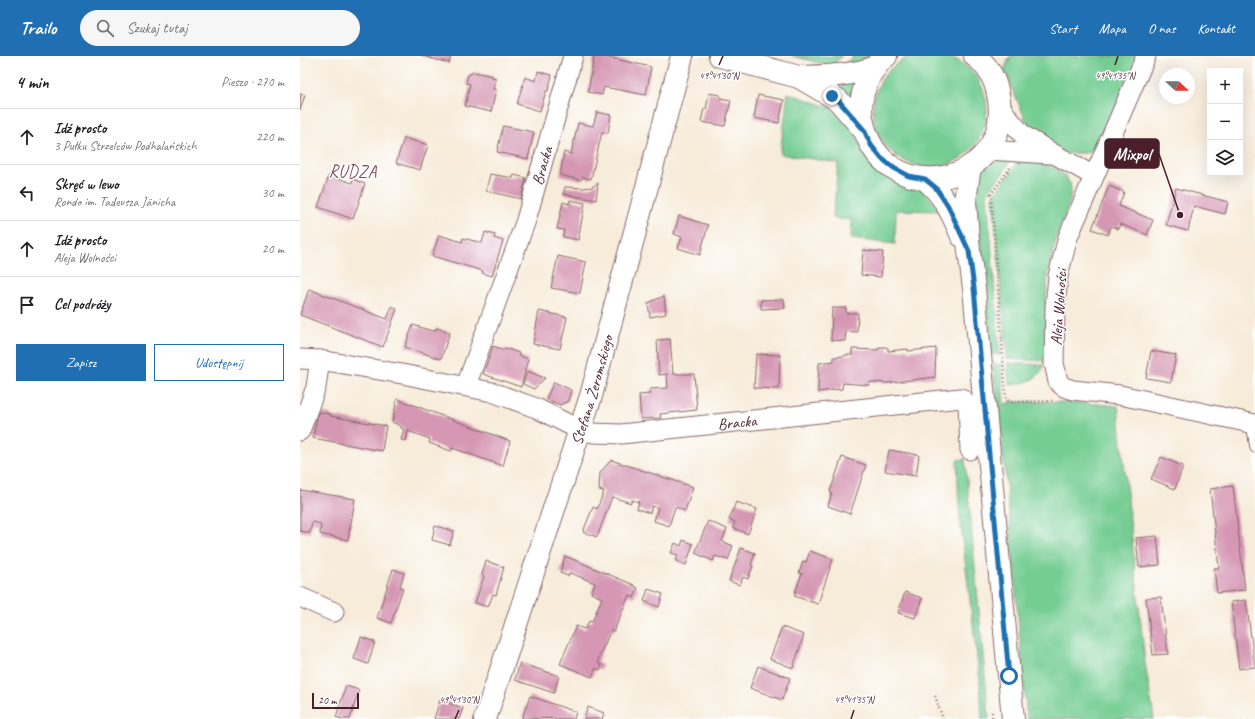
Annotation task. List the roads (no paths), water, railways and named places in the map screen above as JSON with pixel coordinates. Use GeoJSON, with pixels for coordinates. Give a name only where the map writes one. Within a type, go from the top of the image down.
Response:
{"type":"FeatureCollection","features":[{"type":"Feature","properties":{"kind":"main road","name":"Stefana Żeromskiego"},"geometry":{"type":"LineString","coordinates":[[485,719],[580,430],[617,300],[682,56]]}},
{"type":"Feature","properties":{"kind":"main road"},"geometry":{"type":"LineString","coordinates":[[720,56],[799,77],[838,100],[864,130]]}},
{"type":"Feature","properties":{"kind":"main road"},"geometry":{"type":"LineString","coordinates":[[882,59],[867,81],[862,97],[861,113],[864,130],[871,145],[881,158],[894,168],[909,176],[925,179],[937,179],[949,176],[970,166],[987,150],[997,129],[1000,106],[998,93],[994,80],[987,69],[975,56]]}},
{"type":"Feature","properties":{"kind":"main road"},"geometry":{"type":"LineString","coordinates":[[994,80],[998,56]]}},
{"type":"Feature","properties":{"kind":"main road"},"geometry":{"type":"LineString","coordinates":[[799,77],[837,76],[862,72],[882,59]]}},
{"type":"Feature","properties":{"kind":"main road"},"geometry":{"type":"LineString","coordinates":[[970,166],[965,201],[1013,719]]}},
{"type":"Feature","properties":{"kind":"main road"},"geometry":{"type":"LineString","coordinates":[[925,179],[936,188],[948,206],[969,251]]}},
{"type":"Feature","properties":{"kind":"street","name":"Bracka"},"geometry":{"type":"LineString","coordinates":[[466,386],[531,206],[573,56]]}},
{"type":"Feature","properties":{"kind":"street","name":"Aleja Wolności"},"geometry":{"type":"LineString","coordinates":[[1146,56],[1068,237],[1058,276],[1055,307],[1054,363],[1058,382],[1073,390],[1120,396],[1198,411],[1253,424]]}},
{"type":"Feature","properties":{"kind":"street"},"geometry":{"type":"LineString","coordinates":[[1000,106],[1023,135],[1094,176]]}},
{"type":"Feature","properties":{"kind":"street"},"geometry":{"type":"LineString","coordinates":[[987,150],[1054,154]]}},
{"type":"Feature","properties":{"kind":"street","name":"Bracka"},"geometry":{"type":"LineString","coordinates":[[300,359],[320,360],[466,386],[503,395],[536,408],[580,430],[594,434],[621,434],[961,398],[968,404],[970,450]]}},
{"type":"Feature","properties":{"kind":"street"},"geometry":{"type":"LineString","coordinates":[[300,431],[316,387],[320,360]]}},
{"type":"Feature","properties":{"kind":"street"},"geometry":{"type":"LineString","coordinates":[[300,597],[334,612]]}},
{"type":"Feature","properties":{"kind":"lane"},"geometry":{"type":"LineString","coordinates":[[1253,424],[1255,448]]}},
{"type":"Feature","properties":{"kind":"place","name":"Mixpol"},"geometry":{"type":"Point","coordinates":[1180,215]}},
{"type":"Feature","properties":{"kind":"district","name":"RUDZA"},"geometry":{"type":"Point","coordinates":[353,171]}}]}
